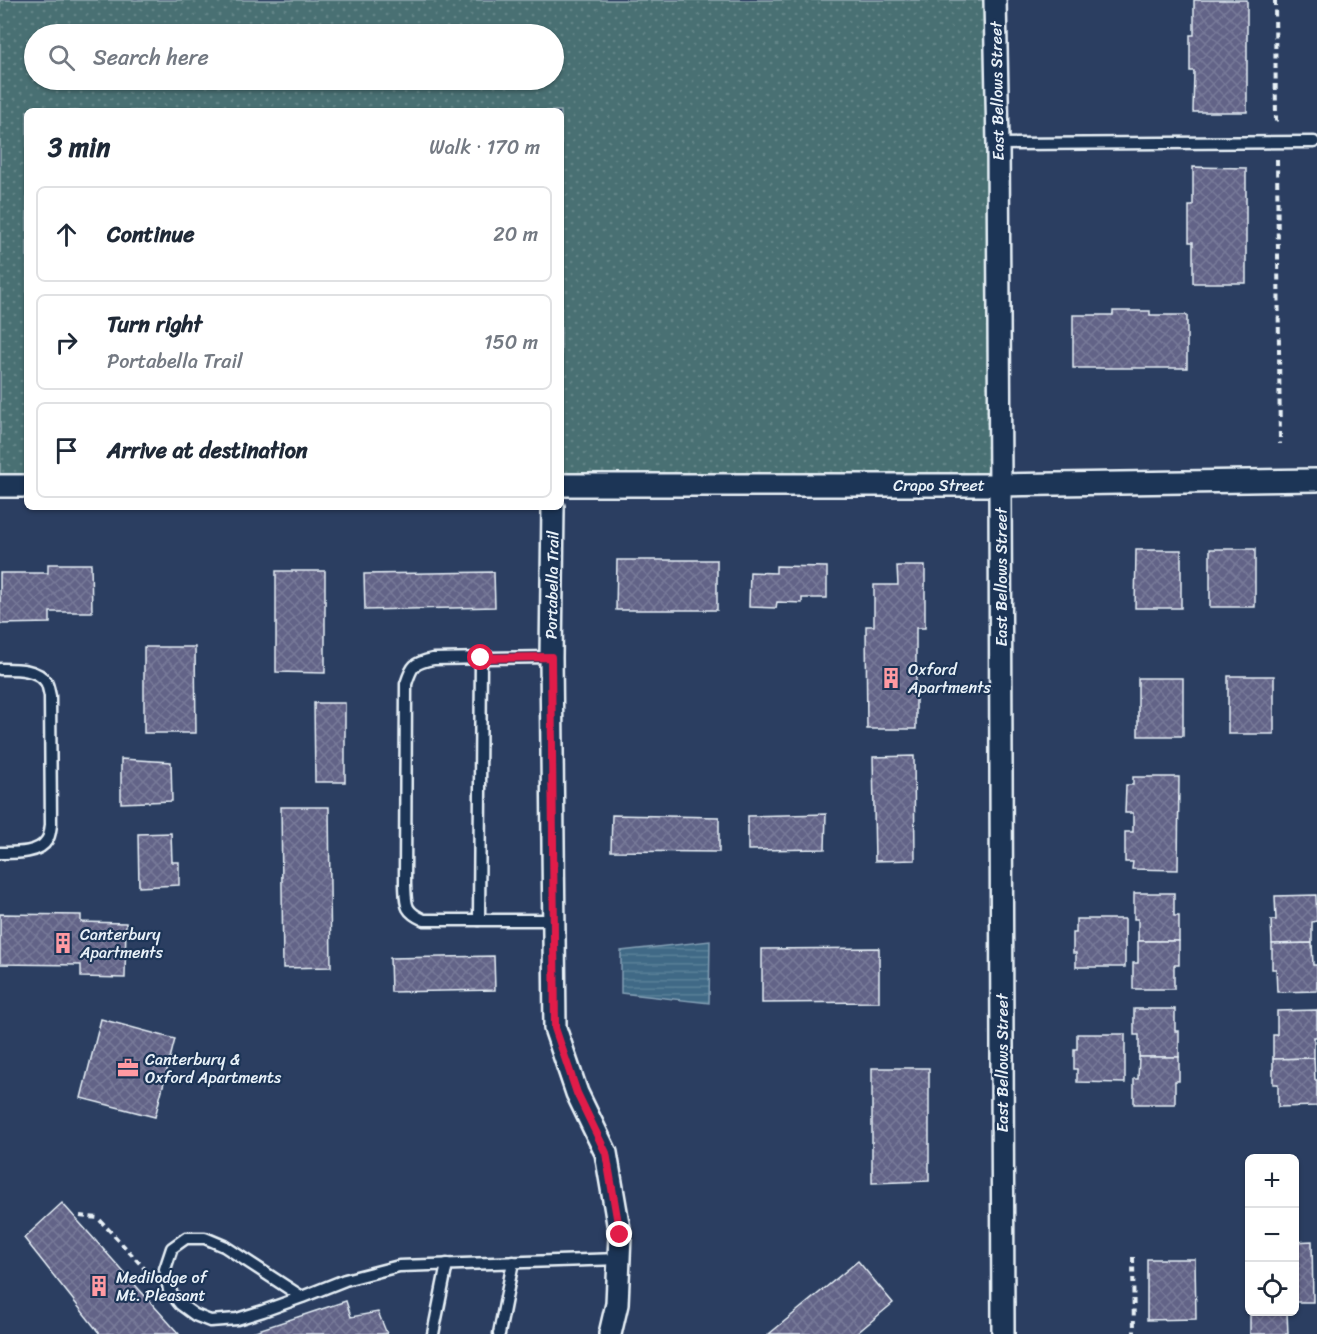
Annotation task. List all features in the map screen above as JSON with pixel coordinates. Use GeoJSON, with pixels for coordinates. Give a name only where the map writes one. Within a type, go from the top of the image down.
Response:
{"type":"FeatureCollection","features":[{"type":"Feature","properties":{"kind":"street","name":"East Bellows Street"},"geometry":{"type":"LineString","coordinates":[[995,0],[998,144],[1003,1334]]}},
{"type":"Feature","properties":{"kind":"street","name":"Crapo Street"},"geometry":{"type":"LineString","coordinates":[[564,485],[1000,485],[1317,480]]}},
{"type":"Feature","properties":{"kind":"street"},"geometry":{"type":"LineString","coordinates":[[0,486],[24,486]]}},
{"type":"Feature","properties":{"kind":"street","name":"Portabella Trail"},"geometry":{"type":"LineString","coordinates":[[553,510],[551,657],[555,1028],[577,1093],[606,1153],[620,1235],[617,1304],[610,1334]]}},
{"type":"Feature","properties":{"kind":"lane"},"geometry":{"type":"LineString","coordinates":[[998,144],[1314,142]]}},
{"type":"Feature","properties":{"kind":"lane"},"geometry":{"type":"LineString","coordinates":[[551,657],[433,659],[418,662],[410,671],[406,684],[405,872],[406,903],[411,914],[424,920],[554,920]]}},
{"type":"Feature","properties":{"kind":"lane"},"geometry":{"type":"LineString","coordinates":[[479,920],[481,658]]}},
{"type":"Feature","properties":{"kind":"lane"},"geometry":{"type":"LineString","coordinates":[[0,669],[20,669],[36,673],[46,682],[50,696],[51,825],[49,838],[42,847],[0,853]]}},
{"type":"Feature","properties":{"kind":"lane"},"geometry":{"type":"LineString","coordinates":[[302,1297],[224,1246],[205,1238],[186,1238],[172,1248],[165,1269],[170,1290],[180,1304],[195,1315],[210,1321],[237,1320],[302,1297],[345,1280],[399,1266],[620,1259]]}},
{"type":"Feature","properties":{"kind":"lane"},"geometry":{"type":"LineString","coordinates":[[499,1334],[513,1262]]}},
{"type":"Feature","properties":{"kind":"lane"},"geometry":{"type":"LineString","coordinates":[[433,1334],[447,1264]]}},
{"type":"Feature","properties":{"kind":"path"},"geometry":{"type":"LineString","coordinates":[[1275,0],[1280,444]]}},
{"type":"Feature","properties":{"kind":"path"},"geometry":{"type":"LineString","coordinates":[[80,1216],[98,1218],[144,1268],[148,1277]]}},
{"type":"Feature","properties":{"kind":"path"},"geometry":{"type":"LineString","coordinates":[[1133,1257],[1134,1334]]}},
{"type":"Feature","properties":{"kind":"green space"},"geometry":{"type":"Polygon","coordinates":[[[0,0],[997,0],[1000,485],[564,485],[564,108],[24,108],[24,485],[0,485],[0,0]]]}},
{"type":"Feature","properties":{"kind":"water"},"geometry":{"type":"Polygon","coordinates":[[[710,941],[709,1003],[621,993],[621,951],[710,941]]]}},
{"type":"Feature","properties":{"kind":"building"},"geometry":{"type":"Polygon","coordinates":[[[1194,0],[1247,0],[1247,112],[1193,112],[1194,71],[1190,71],[1190,35],[1194,35],[1194,0]]]}},
{"type":"Feature","properties":{"kind":"building"},"geometry":{"type":"Polygon","coordinates":[[[1193,167],[1246,168],[1246,283],[1193,283],[1193,242],[1189,242],[1189,206],[1193,206],[1193,167]]]}},
{"type":"Feature","properties":{"kind":"building"},"geometry":{"type":"Polygon","coordinates":[[[1113,311],[1150,311],[1150,315],[1187,315],[1187,368],[1073,368],[1073,315],[1113,315],[1113,311]]]}},
{"type":"Feature","properties":{"kind":"building"},"geometry":{"type":"Polygon","coordinates":[[[1210,549],[1255,549],[1255,607],[1210,607],[1210,549]]]}},
{"type":"Feature","properties":{"kind":"building"},"geometry":{"type":"Polygon","coordinates":[[[1136,550],[1181,550],[1181,608],[1135,608],[1136,550]]]}},
{"type":"Feature","properties":{"kind":"building"},"geometry":{"type":"Polygon","coordinates":[[[617,560],[717,560],[717,610],[616,610],[617,560]]]}},
{"type":"Feature","properties":{"kind":"building"},"geometry":{"type":"Polygon","coordinates":[[[48,564],[91,564],[92,612],[50,612],[50,623],[0,624],[0,573],[48,573],[48,564]]]}},
{"type":"Feature","properties":{"kind":"building"},"geometry":{"type":"Polygon","coordinates":[[[776,566],[827,567],[827,598],[802,598],[802,603],[777,602],[776,608],[749,607],[750,572],[776,573],[776,566]]]}},
{"type":"Feature","properties":{"kind":"building","name":"Oxford Apartments"},"geometry":{"type":"Polygon","coordinates":[[[897,566],[925,566],[925,628],[916,628],[916,729],[867,729],[866,626],[874,626],[874,585],[898,585],[897,566]]]}},
{"type":"Feature","properties":{"kind":"building"},"geometry":{"type":"Polygon","coordinates":[[[276,571],[325,571],[325,673],[276,672],[276,571]]]}},
{"type":"Feature","properties":{"kind":"building"},"geometry":{"type":"Polygon","coordinates":[[[494,572],[495,607],[365,610],[364,574],[494,572]]]}},
{"type":"Feature","properties":{"kind":"building"},"geometry":{"type":"Polygon","coordinates":[[[144,647],[195,647],[196,733],[144,733],[144,647]]]}},
{"type":"Feature","properties":{"kind":"building"},"geometry":{"type":"Polygon","coordinates":[[[1228,676],[1274,676],[1274,734],[1228,734],[1228,676]]]}},
{"type":"Feature","properties":{"kind":"building"},"geometry":{"type":"Polygon","coordinates":[[[1138,678],[1183,678],[1183,736],[1138,736],[1138,678]]]}},
{"type":"Feature","properties":{"kind":"building"},"geometry":{"type":"Polygon","coordinates":[[[314,703],[345,703],[345,782],[315,782],[314,703]]]}},
{"type":"Feature","properties":{"kind":"building"},"geometry":{"type":"Polygon","coordinates":[[[914,756],[915,860],[875,861],[873,757],[914,756]]]}},
{"type":"Feature","properties":{"kind":"building"},"geometry":{"type":"Polygon","coordinates":[[[121,759],[171,762],[172,801],[121,803],[121,759]]]}},
{"type":"Feature","properties":{"kind":"building"},"geometry":{"type":"Polygon","coordinates":[[[1133,777],[1179,777],[1178,870],[1132,869],[1133,862],[1125,862],[1125,832],[1133,832],[1133,813],[1125,813],[1126,785],[1133,785],[1133,777]]]}},
{"type":"Feature","properties":{"kind":"building"},"geometry":{"type":"Polygon","coordinates":[[[281,807],[329,807],[331,967],[283,968],[281,807]]]}},
{"type":"Feature","properties":{"kind":"building"},"geometry":{"type":"Polygon","coordinates":[[[826,814],[825,849],[748,850],[748,816],[826,814]]]}},
{"type":"Feature","properties":{"kind":"building"},"geometry":{"type":"Polygon","coordinates":[[[612,815],[719,817],[719,852],[611,851],[612,815]]]}},
{"type":"Feature","properties":{"kind":"building","name":"Canterbury Apartments"},"geometry":{"type":"Polygon","coordinates":[[[171,833],[172,862],[179,862],[179,885],[139,887],[138,834],[171,833]]]}},
{"type":"Feature","properties":{"kind":"building"},"geometry":{"type":"Polygon","coordinates":[[[1134,893],[1174,893],[1174,916],[1179,916],[1179,941],[1138,941],[1138,919],[1134,919],[1134,893]]]}},
{"type":"Feature","properties":{"kind":"building"},"geometry":{"type":"Polygon","coordinates":[[[1316,895],[1317,921],[1312,922],[1312,943],[1272,944],[1271,920],[1276,920],[1275,896],[1316,895]]]}},
{"type":"Feature","properties":{"kind":"building","name":"Canterbury Apartments"},"geometry":{"type":"Polygon","coordinates":[[[0,914],[81,915],[81,922],[126,923],[125,978],[81,977],[81,965],[0,964],[0,914]]]}},
{"type":"Feature","properties":{"kind":"building"},"geometry":{"type":"Polygon","coordinates":[[[1076,919],[1125,919],[1125,967],[1076,967],[1073,933],[1076,933],[1076,919]]]}},
{"type":"Feature","properties":{"kind":"building"},"geometry":{"type":"Polygon","coordinates":[[[1138,941],[1179,941],[1179,965],[1174,965],[1174,989],[1133,989],[1133,963],[1138,963],[1138,941]]]}},
{"type":"Feature","properties":{"kind":"building"},"geometry":{"type":"Polygon","coordinates":[[[1312,943],[1313,965],[1317,965],[1317,991],[1277,992],[1276,969],[1272,969],[1272,944],[1312,943]]]}},
{"type":"Feature","properties":{"kind":"building"},"geometry":{"type":"Polygon","coordinates":[[[879,948],[879,1002],[762,1003],[762,949],[879,948]]]}},
{"type":"Feature","properties":{"kind":"building"},"geometry":{"type":"Polygon","coordinates":[[[494,956],[495,990],[391,992],[390,958],[494,956]]]}},
{"type":"Feature","properties":{"kind":"building"},"geometry":{"type":"Polygon","coordinates":[[[1134,1009],[1175,1009],[1175,1031],[1179,1031],[1179,1057],[1139,1057],[1139,1035],[1134,1035],[1134,1009]]]}},
{"type":"Feature","properties":{"kind":"building"},"geometry":{"type":"Polygon","coordinates":[[[1317,1010],[1314,1058],[1273,1059],[1273,1035],[1277,1035],[1277,1011],[1317,1010]]]}},
{"type":"Feature","properties":{"kind":"building","name":"Canterbury & Oxford Apartments"},"geometry":{"type":"Polygon","coordinates":[[[101,1019],[175,1039],[155,1117],[81,1098],[101,1019]]]}},
{"type":"Feature","properties":{"kind":"building"},"geometry":{"type":"Polygon","coordinates":[[[1077,1034],[1125,1034],[1125,1083],[1077,1082],[1077,1069],[1074,1069],[1074,1049],[1077,1049],[1077,1034]]]}},
{"type":"Feature","properties":{"kind":"building"},"geometry":{"type":"Polygon","coordinates":[[[1139,1057],[1179,1057],[1179,1081],[1175,1081],[1175,1104],[1134,1104],[1134,1079],[1138,1079],[1139,1057]]]}},
{"type":"Feature","properties":{"kind":"building"},"geometry":{"type":"Polygon","coordinates":[[[1314,1058],[1317,1106],[1278,1107],[1278,1084],[1273,1084],[1273,1059],[1314,1058]]]}},
{"type":"Feature","properties":{"kind":"building"},"geometry":{"type":"Polygon","coordinates":[[[872,1068],[929,1068],[929,1181],[872,1183],[872,1068]]]}},
{"type":"Feature","properties":{"kind":"building","name":"Medilodge of Mt. Pleasant"},"geometry":{"type":"Polygon","coordinates":[[[62,1203],[179,1334],[100,1334],[24,1238],[62,1203]]]}},
{"type":"Feature","properties":{"kind":"building"},"geometry":{"type":"Polygon","coordinates":[[[1312,1241],[1313,1302],[1299,1302],[1299,1242],[1312,1241]]]}},
{"type":"Feature","properties":{"kind":"building"},"geometry":{"type":"Polygon","coordinates":[[[1147,1259],[1195,1259],[1196,1319],[1147,1320],[1147,1259]]]}},
{"type":"Feature","properties":{"kind":"building"},"geometry":{"type":"Polygon","coordinates":[[[858,1261],[893,1303],[856,1334],[769,1334],[858,1261]]]}},
{"type":"Feature","properties":{"kind":"building","name":"Medilodge of Mt. Pleasant"},"geometry":{"type":"Polygon","coordinates":[[[346,1301],[351,1317],[378,1312],[387,1334],[246,1334],[346,1301]]]}},
{"type":"Feature","properties":{"kind":"building"},"geometry":{"type":"Polygon","coordinates":[[[1250,1316],[1287,1316],[1288,1334],[1250,1334],[1250,1316]]]}},
{"type":"Feature","properties":{"kind":"place","name":"Oxford Apartments"},"geometry":{"type":"Point","coordinates":[891,678]}},
{"type":"Feature","properties":{"kind":"place","name":"Canterbury Apartments"},"geometry":{"type":"Point","coordinates":[63,943]}},
{"type":"Feature","properties":{"kind":"place","name":"Canterbury & Oxford Apartments"},"geometry":{"type":"Point","coordinates":[128,1068]}},
{"type":"Feature","properties":{"kind":"place","name":"Medilodge of Mt. Pleasant"},"geometry":{"type":"Point","coordinates":[99,1286]}},
{"type":"Feature","properties":{"kind":"route"},"geometry":{"type":"LineString","coordinates":[[481,658],[551,657],[555,1028],[577,1093],[606,1153],[620,1235]]}}]}
